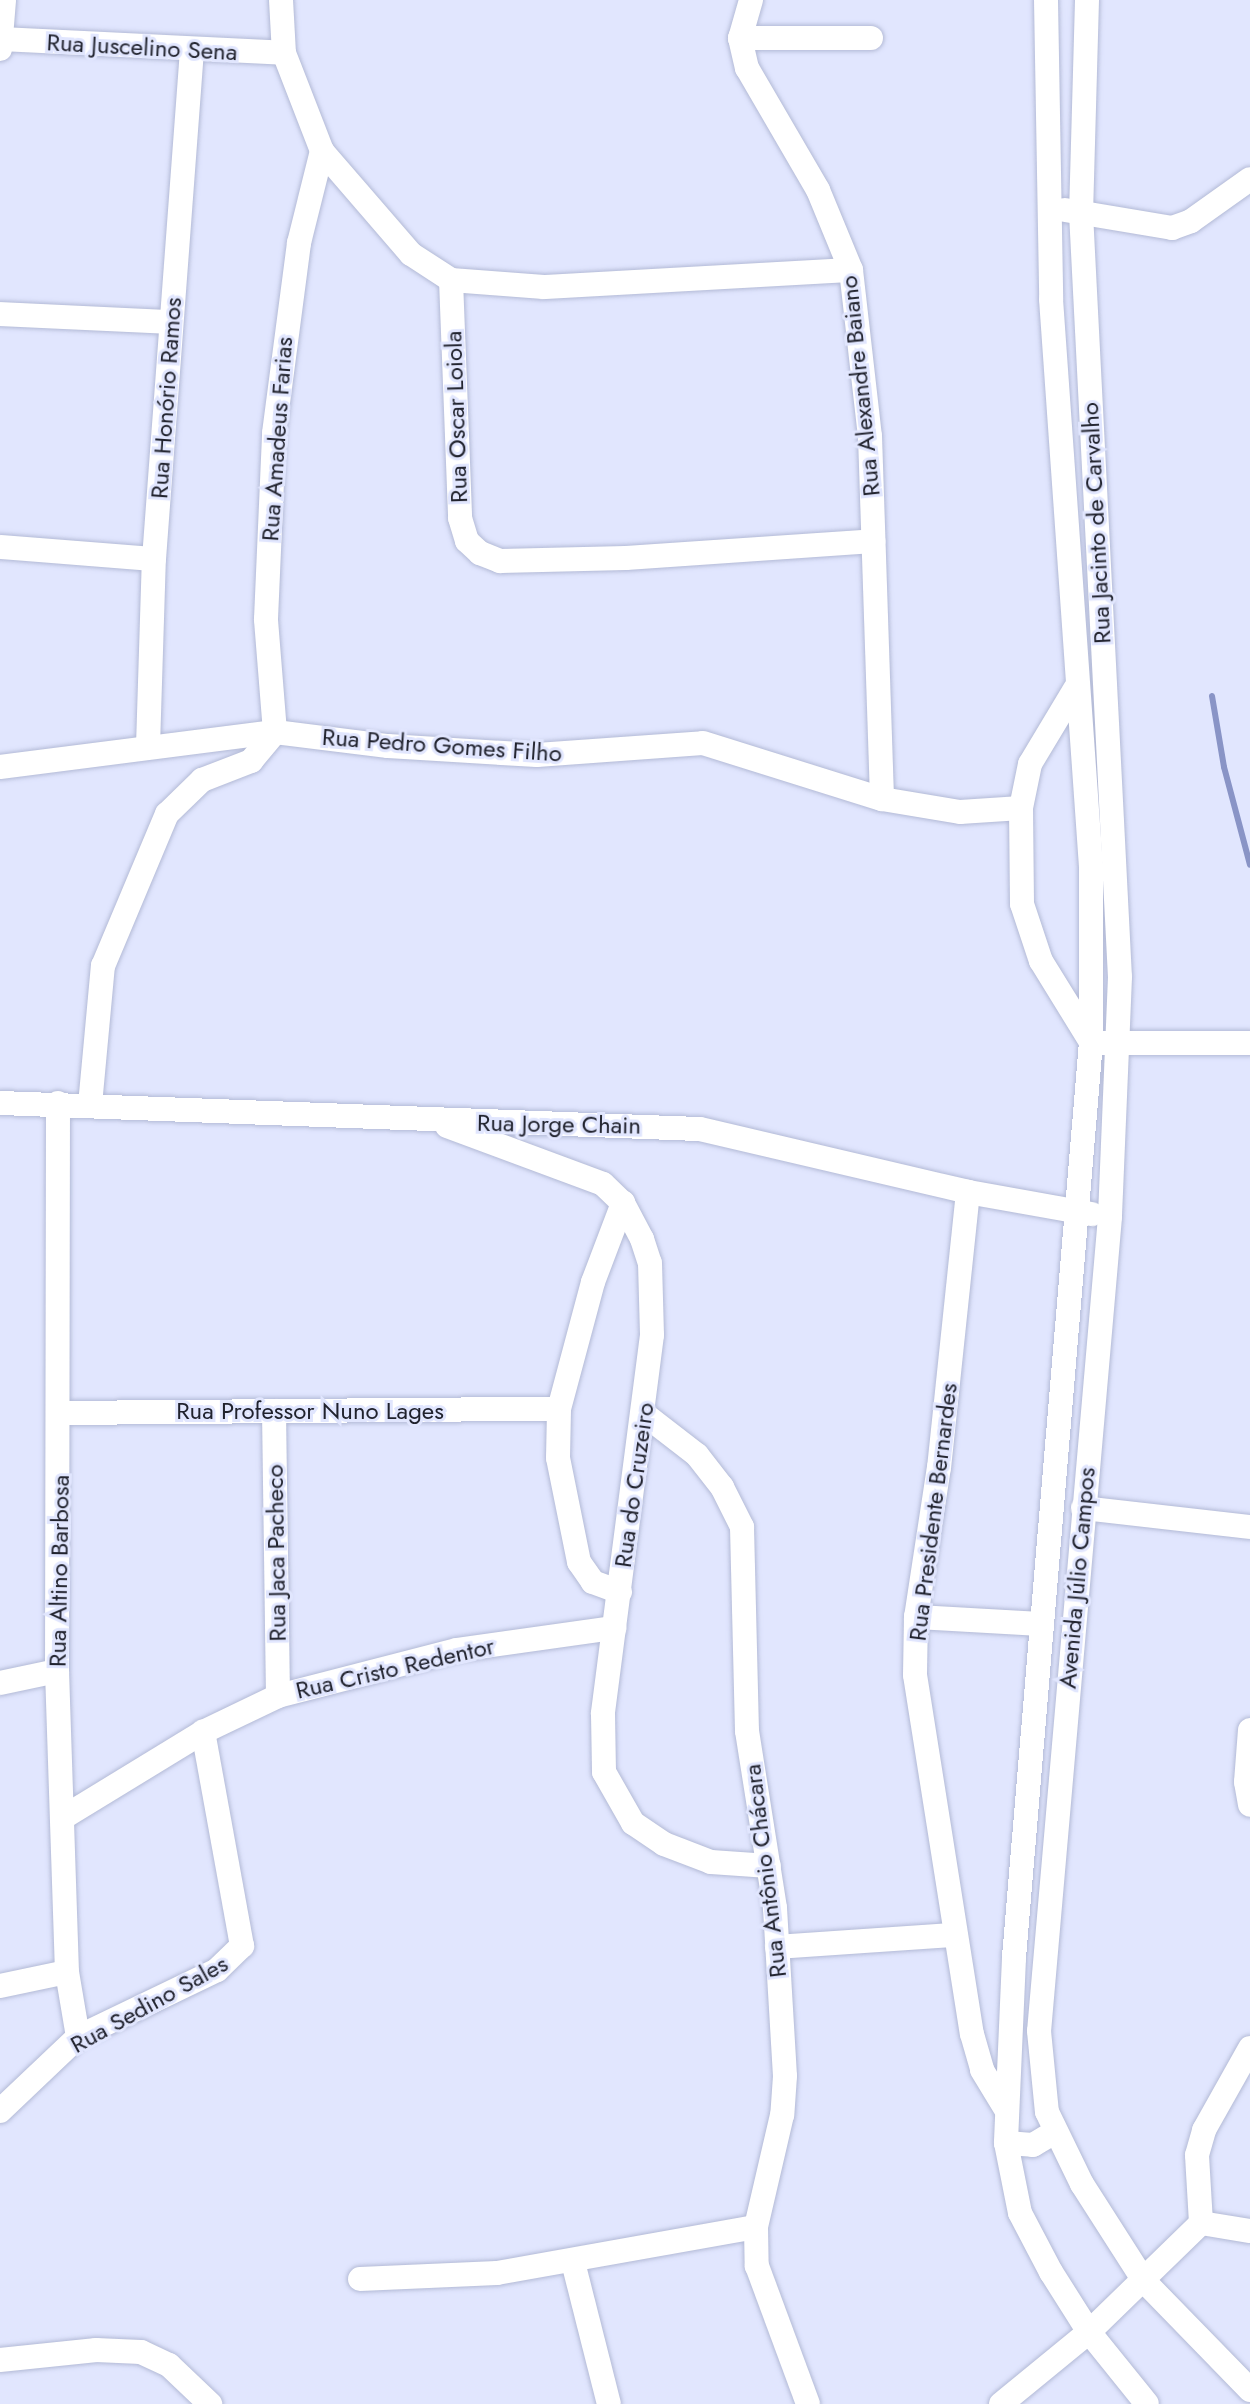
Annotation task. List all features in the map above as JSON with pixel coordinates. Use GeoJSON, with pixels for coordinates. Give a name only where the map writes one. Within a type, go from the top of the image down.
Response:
{"type":"FeatureCollection","features":[{"type":"Feature","properties":{"kind":"street"},"geometry":{"type":"LineString","coordinates":[[0,49],[4,0]]}},
{"type":"Feature","properties":{"kind":"street"},"geometry":{"type":"LineString","coordinates":[[281,0],[284,53],[322,151],[411,254],[451,280],[544,287],[851,270]]}},
{"type":"Feature","properties":{"kind":"street"},"geometry":{"type":"LineString","coordinates":[[751,0],[740,38],[871,38]]}},
{"type":"Feature","properties":{"kind":"street"},"geometry":{"type":"LineString","coordinates":[[1046,0],[1047,208],[1075,689],[1091,867],[1091,1042],[1042,1624],[1005,2108],[1006,2143],[1020,2213],[1089,2332],[1147,2404]]}},
{"type":"Feature","properties":{"kind":"street","name":"Rua Jacinto de Carvalho"},"geometry":{"type":"LineString","coordinates":[[1087,0],[1081,213],[1093,500],[1116,866],[1116,1045]]}},
{"type":"Feature","properties":{"kind":"street","name":"Rua Alexandre Baiano"},"geometry":{"type":"LineString","coordinates":[[740,38],[747,68],[818,190],[851,270],[870,436],[882,799]]}},
{"type":"Feature","properties":{"kind":"street","name":"Rua Juscelino Sena"},"geometry":{"type":"LineString","coordinates":[[1,39],[284,53]]}},
{"type":"Feature","properties":{"kind":"street","name":"Rua Honório Ramos"},"geometry":{"type":"LineString","coordinates":[[148,746],[154,559],[192,50]]}},
{"type":"Feature","properties":{"kind":"street","name":"Rua Amadeus Farias"},"geometry":{"type":"LineString","coordinates":[[275,732],[266,619],[274,433],[299,243],[322,151]]}},
{"type":"Feature","properties":{"kind":"street"},"geometry":{"type":"LineString","coordinates":[[1047,208],[1172,228],[1191,221],[1250,179]]}},
{"type":"Feature","properties":{"kind":"street","name":"Rua Oscar Loiola"},"geometry":{"type":"LineString","coordinates":[[451,280],[460,518],[467,541],[480,553],[500,561],[626,558],[873,541]]}},
{"type":"Feature","properties":{"kind":"street"},"geometry":{"type":"LineString","coordinates":[[0,314],[171,322]]}},
{"type":"Feature","properties":{"kind":"street"},"geometry":{"type":"LineString","coordinates":[[1064,502],[1093,500]]}},
{"type":"Feature","properties":{"kind":"street"},"geometry":{"type":"LineString","coordinates":[[0,547],[154,559]]}},
{"type":"Feature","properties":{"kind":"street"},"geometry":{"type":"LineString","coordinates":[[1075,689],[1030,764],[1021,808],[1022,904],[1028,931],[1091,1042]]}},
{"type":"Feature","properties":{"kind":"street"},"geometry":{"type":"LineString","coordinates":[[90,1105],[103,966],[167,814],[202,780],[251,761],[275,732]]}},
{"type":"Feature","properties":{"kind":"street","name":"Rua Pedro Gomes Filho"},"geometry":{"type":"LineString","coordinates":[[0,767],[275,732],[537,755],[703,743],[882,799],[960,812],[1021,808]]}},
{"type":"Feature","properties":{"kind":"street"},"geometry":{"type":"LineString","coordinates":[[1091,867],[1116,866]]}},
{"type":"Feature","properties":{"kind":"street"},"geometry":{"type":"LineString","coordinates":[[1091,1042],[1116,1045],[1250,1043]]}},
{"type":"Feature","properties":{"kind":"street","name":"Avenida Júlio Campos"},"geometry":{"type":"LineString","coordinates":[[1051,2122],[1040,2016],[1110,1217],[1116,1045]]}},
{"type":"Feature","properties":{"kind":"street","name":"Rua Jorge Chain"},"geometry":{"type":"LineString","coordinates":[[0,1103],[58,1103],[437,1122],[628,1123],[700,1129],[968,1192],[1110,1217]]}},
{"type":"Feature","properties":{"kind":"street","name":"Rua Altino Barbosa"},"geometry":{"type":"LineString","coordinates":[[58,1103],[61,1413],[57,1671],[67,1972],[78,2037]]}},
{"type":"Feature","properties":{"kind":"street","name":"Rua do Cruzeiro"},"geometry":{"type":"LineString","coordinates":[[437,1122],[603,1184],[623,1203],[650,1263],[652,1335],[603,1714],[604,1772],[613,1796],[633,1823],[664,1844],[711,1862],[769,1866]]}},
{"type":"Feature","properties":{"kind":"street","name":"Rua Presidente Bernardes"},"geometry":{"type":"LineString","coordinates":[[968,1192],[939,1467],[916,1617],[922,1737],[975,2046],[982,2070],[1005,2108]]}},
{"type":"Feature","properties":{"kind":"street"},"geometry":{"type":"LineString","coordinates":[[620,1592],[593,1582],[579,1562],[558,1458],[559,1409],[593,1282],[623,1203]]}},
{"type":"Feature","properties":{"kind":"street"},"geometry":{"type":"LineString","coordinates":[[1073,1281],[1104,1284]]}},
{"type":"Feature","properties":{"kind":"street","name":"Rua Professor Nuno Lages"},"geometry":{"type":"LineString","coordinates":[[61,1413],[559,1409]]}},
{"type":"Feature","properties":{"kind":"street","name":"Rua Jaca Pacheco"},"geometry":{"type":"LineString","coordinates":[[274,1411],[278,1696]]}},
{"type":"Feature","properties":{"kind":"street","name":"Rua Antônio Chácara"},"geometry":{"type":"LineString","coordinates":[[644,1414],[697,1455],[722,1487],[742,1527],[747,1731],[769,1866],[785,2076],[782,2115],[756,2227],[757,2266],[808,2404]]}},
{"type":"Feature","properties":{"kind":"street"},"geometry":{"type":"LineString","coordinates":[[1083,1508],[1250,1527]]}},
{"type":"Feature","properties":{"kind":"street"},"geometry":{"type":"LineString","coordinates":[[916,1617],[1042,1624]]}},
{"type":"Feature","properties":{"kind":"street","name":"Rua Cristo Redentor"},"geometry":{"type":"LineString","coordinates":[[64,1817],[203,1732],[278,1696],[457,1650],[614,1628]]}},
{"type":"Feature","properties":{"kind":"street"},"geometry":{"type":"LineString","coordinates":[[0,1683],[57,1671]]}},
{"type":"Feature","properties":{"kind":"street"},"geometry":{"type":"LineString","coordinates":[[1250,1730],[1250,1805]]}},
{"type":"Feature","properties":{"kind":"street","name":"Rua Sedino Sales"},"geometry":{"type":"LineString","coordinates":[[0,2111],[78,2037],[217,1970],[242,1946],[203,1732]]}},
{"type":"Feature","properties":{"kind":"street"},"geometry":{"type":"LineString","coordinates":[[777,1947],[955,1935]]}},
{"type":"Feature","properties":{"kind":"street"},"geometry":{"type":"LineString","coordinates":[[0,1986],[67,1972]]}},
{"type":"Feature","properties":{"kind":"street"},"geometry":{"type":"LineString","coordinates":[[1001,2404],[1089,2332],[1201,2223],[1197,2155],[1204,2130],[1250,2048]]}},
{"type":"Feature","properties":{"kind":"street"},"geometry":{"type":"LineString","coordinates":[[1005,2108],[1051,2122],[1144,2281],[1250,2390]]}},
{"type":"Feature","properties":{"kind":"street"},"geometry":{"type":"LineString","coordinates":[[1006,2143],[1033,2145],[1051,2122]]}},
{"type":"Feature","properties":{"kind":"street"},"geometry":{"type":"LineString","coordinates":[[1201,2223],[1250,2231]]}},
{"type":"Feature","properties":{"kind":"street"},"geometry":{"type":"LineString","coordinates":[[360,2279],[449,2279],[573,2262],[756,2227]]}},
{"type":"Feature","properties":{"kind":"street"},"geometry":{"type":"LineString","coordinates":[[573,2262],[609,2404]]}},
{"type":"Feature","properties":{"kind":"street"},"geometry":{"type":"LineString","coordinates":[[0,2360],[96,2350],[141,2352],[169,2365],[210,2404]]}},
{"type":"Feature","properties":{"kind":"waterway"},"geometry":{"type":"LineString","coordinates":[[1212,696],[1224,767],[1250,865]]}}]}
